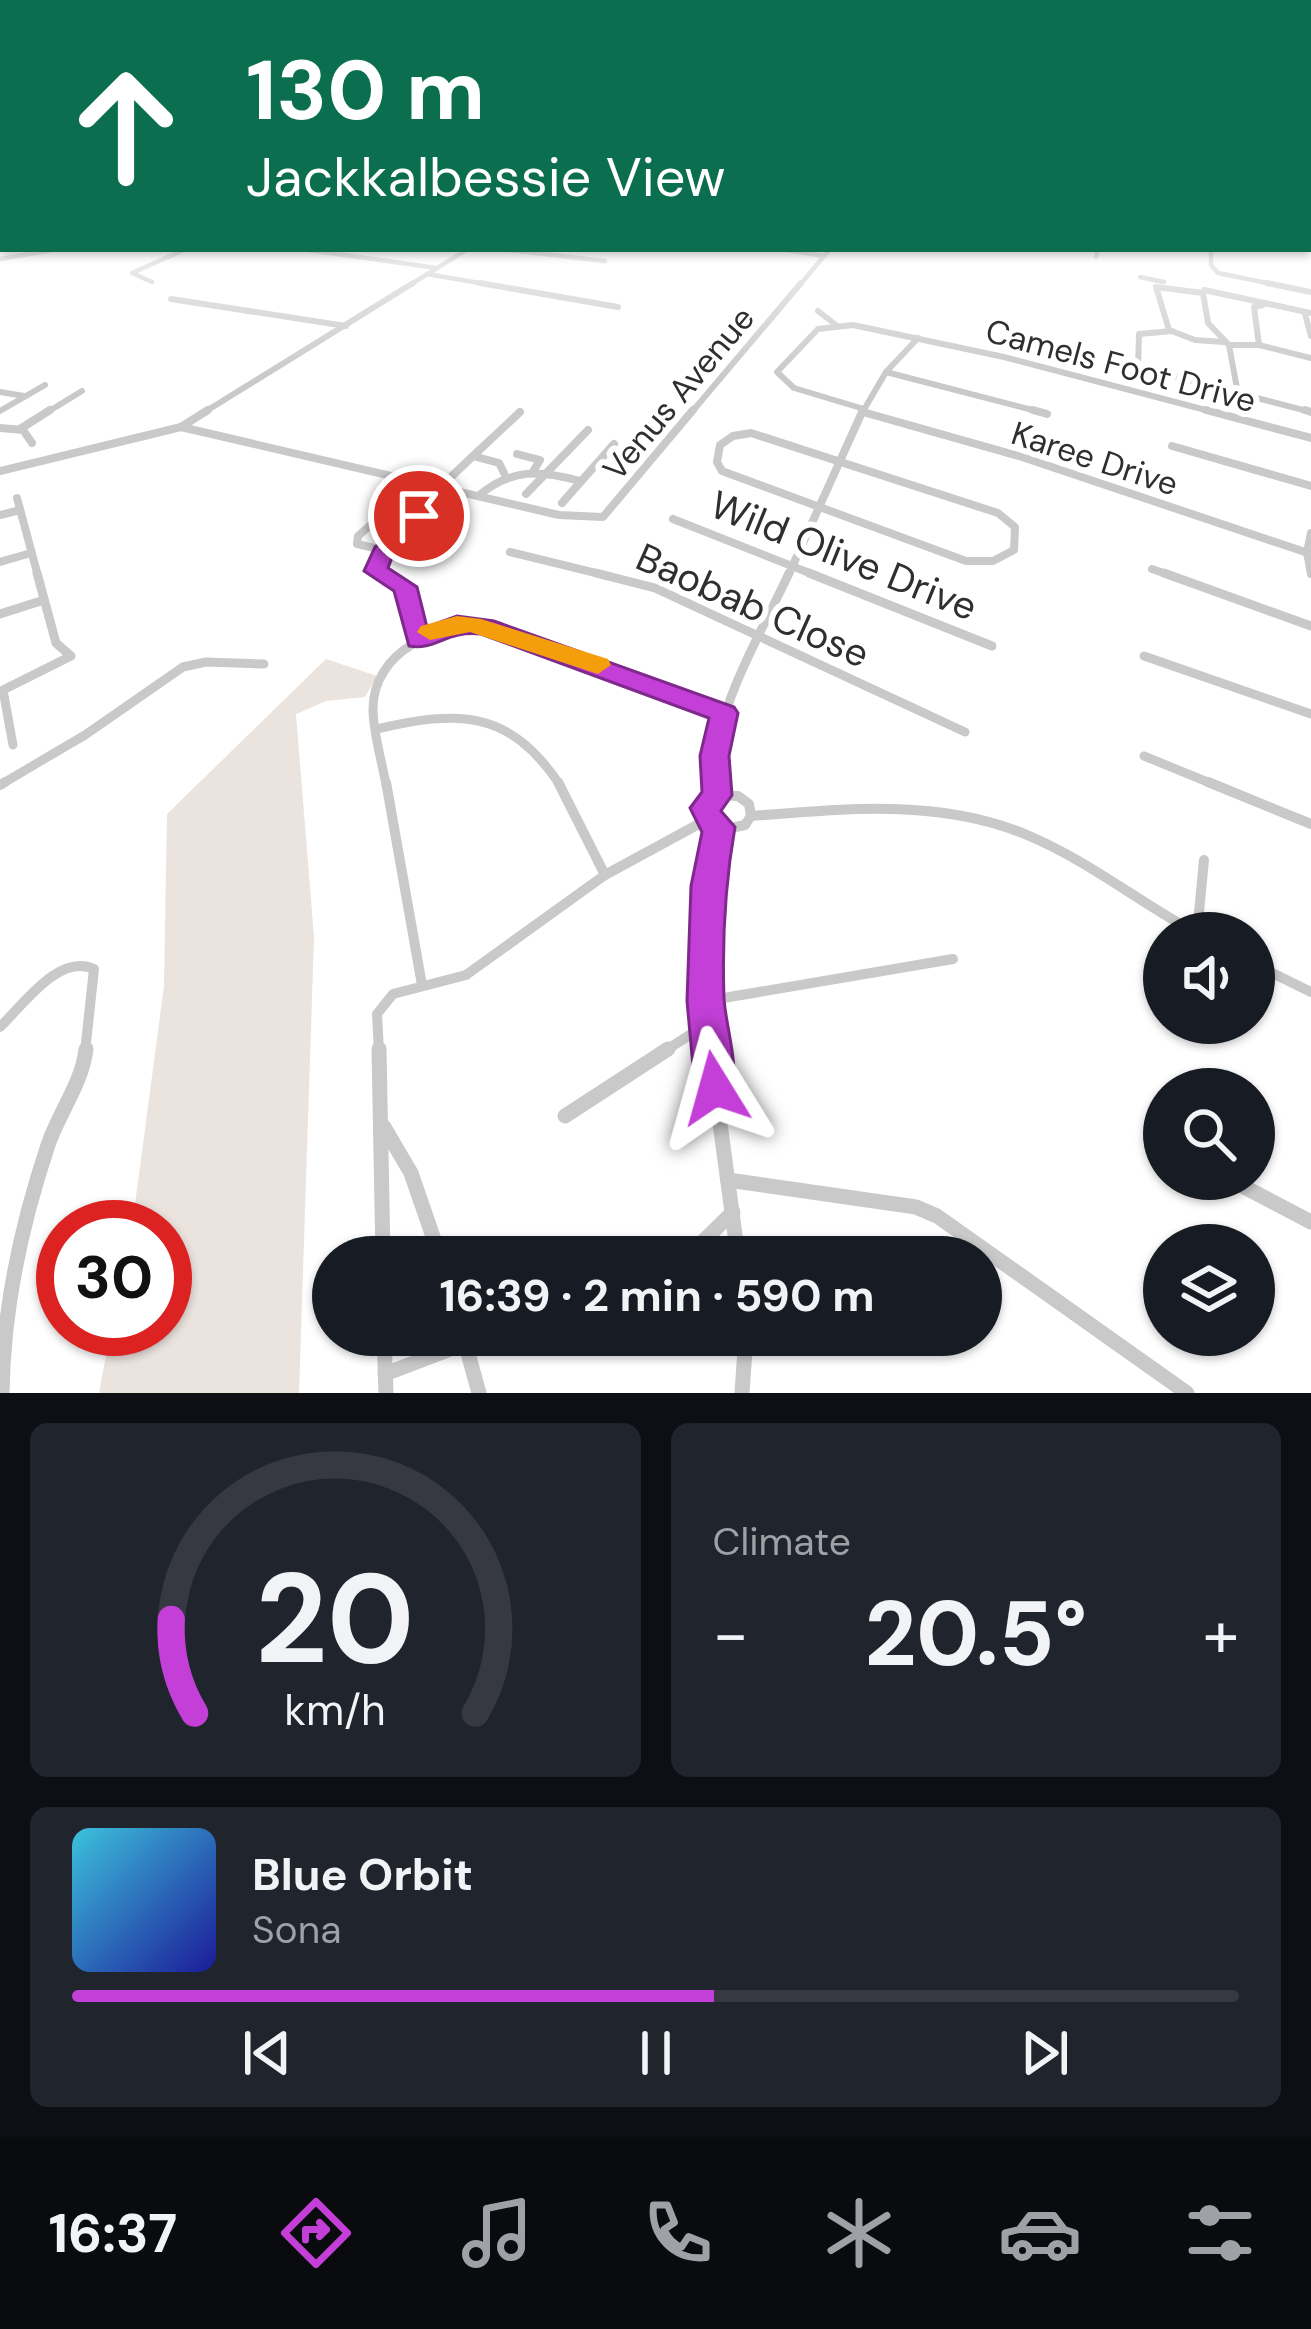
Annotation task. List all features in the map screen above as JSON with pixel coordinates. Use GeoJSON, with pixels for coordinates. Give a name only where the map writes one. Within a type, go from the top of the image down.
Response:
{"type":"FeatureCollection","features":[{"type":"Feature","properties":{"kind":"street"},"geometry":{"type":"LineString","coordinates":[[0,259],[41,252]]}},
{"type":"Feature","properties":{"kind":"street"},"geometry":{"type":"LineString","coordinates":[[152,283],[132,273],[179,252]]}},
{"type":"Feature","properties":{"kind":"street"},"geometry":{"type":"LineString","coordinates":[[323,252],[437,268]]}},
{"type":"Feature","properties":{"kind":"street"},"geometry":{"type":"LineString","coordinates":[[0,471],[181,427],[463,252]]}},
{"type":"Feature","properties":{"kind":"street"},"geometry":{"type":"LineString","coordinates":[[526,252],[605,261]]}},
{"type":"Feature","properties":{"kind":"street"},"geometry":{"type":"LineString","coordinates":[[1211,252],[1211,265],[1220,274],[1311,292]]}},
{"type":"Feature","properties":{"kind":"street","name":"Venus Avenue"},"geometry":{"type":"LineString","coordinates":[[478,496],[583,520],[609,514],[827,253]]}},
{"type":"Feature","properties":{"kind":"street"},"geometry":{"type":"LineString","coordinates":[[427,274],[618,308]]}},
{"type":"Feature","properties":{"kind":"street"},"geometry":{"type":"LineString","coordinates":[[1140,278],[1309,314]]}},
{"type":"Feature","properties":{"kind":"street"},"geometry":{"type":"LineString","coordinates":[[1172,331],[1159,309],[1157,286],[1204,293],[1208,323],[1226,343],[1238,394]]}},
{"type":"Feature","properties":{"kind":"street"},"geometry":{"type":"LineString","coordinates":[[171,299],[346,326]]}},
{"type":"Feature","properties":{"kind":"street"},"geometry":{"type":"LineString","coordinates":[[1258,345],[1255,306],[1309,314]]}},
{"type":"Feature","properties":{"kind":"street"},"geometry":{"type":"LineString","coordinates":[[818,311],[836,325]]}},
{"type":"Feature","properties":{"kind":"street"},"geometry":{"type":"LineString","coordinates":[[1309,314],[1311,336]]}},
{"type":"Feature","properties":{"kind":"street","name":"Camels Foot Drive"},"geometry":{"type":"LineString","coordinates":[[836,325],[918,338],[1311,438]]}},
{"type":"Feature","properties":{"kind":"street","name":"Karee Drive"},"geometry":{"type":"LineString","coordinates":[[836,325],[816,330],[777,376],[794,388],[1022,457],[1309,553]]}},
{"type":"Feature","properties":{"kind":"street"},"geometry":{"type":"LineString","coordinates":[[1311,358],[1258,345],[1195,340],[1172,331],[1139,334],[1138,367],[1311,412]]}},
{"type":"Feature","properties":{"kind":"street"},"geometry":{"type":"LineString","coordinates":[[736,1236],[707,1024],[713,823],[705,808],[717,795],[714,756],[724,713],[863,410],[886,372],[918,338]]}},
{"type":"Feature","properties":{"kind":"street"},"geometry":{"type":"LineString","coordinates":[[886,372],[1047,414]]}},
{"type":"Feature","properties":{"kind":"street"},"geometry":{"type":"LineString","coordinates":[[0,411],[45,385]]}},
{"type":"Feature","properties":{"kind":"street"},"geometry":{"type":"LineString","coordinates":[[0,392],[24,396]]}},
{"type":"Feature","properties":{"kind":"street"},"geometry":{"type":"LineString","coordinates":[[0,428],[20,430],[82,392]]}},
{"type":"Feature","properties":{"kind":"street"},"geometry":{"type":"LineString","coordinates":[[452,476],[520,412]]}},
{"type":"Feature","properties":{"kind":"street"},"geometry":{"type":"LineString","coordinates":[[181,427],[478,496],[504,473],[534,470],[580,482]]}},
{"type":"Feature","properties":{"kind":"street"},"geometry":{"type":"LineString","coordinates":[[20,430],[32,443]]}},
{"type":"Feature","properties":{"kind":"street"},"geometry":{"type":"LineString","coordinates":[[526,494],[588,430]]}},
{"type":"Feature","properties":{"kind":"street"},"geometry":{"type":"LineString","coordinates":[[758,434],[841,462],[1002,515],[1017,532],[1014,550],[993,561],[966,561],[726,474],[717,462],[718,447],[733,436],[758,434]]}},
{"type":"Feature","properties":{"kind":"street"},"geometry":{"type":"LineString","coordinates":[[562,503],[614,444]]}},
{"type":"Feature","properties":{"kind":"street"},"geometry":{"type":"LineString","coordinates":[[1172,446],[1311,486]]}},
{"type":"Feature","properties":{"kind":"street"},"geometry":{"type":"LineString","coordinates":[[517,454],[540,460],[534,470]]}},
{"type":"Feature","properties":{"kind":"street"},"geometry":{"type":"LineString","coordinates":[[473,456],[499,463],[504,473]]}},
{"type":"Feature","properties":{"kind":"street"},"geometry":{"type":"LineString","coordinates":[[13,745],[3,690],[71,656],[56,643],[16,498]]}},
{"type":"Feature","properties":{"kind":"street"},"geometry":{"type":"LineString","coordinates":[[0,515],[20,510]]}},
{"type":"Feature","properties":{"kind":"street"},"geometry":{"type":"LineString","coordinates":[[383,551],[357,544],[358,536],[389,512],[419,516],[419,528],[383,551],[376,574],[405,587],[418,640]]}},
{"type":"Feature","properties":{"kind":"street","name":"Wild Olive Drive"},"geometry":{"type":"LineString","coordinates":[[674,519],[992,646]]}},
{"type":"Feature","properties":{"kind":"street"},"geometry":{"type":"LineString","coordinates":[[1311,533],[1311,574]]}},
{"type":"Feature","properties":{"kind":"street","name":"Baobab Close"},"geometry":{"type":"LineString","coordinates":[[510,552],[642,583],[965,732]]}},
{"type":"Feature","properties":{"kind":"street"},"geometry":{"type":"LineString","coordinates":[[0,562],[31,554]]}},
{"type":"Feature","properties":{"kind":"street"},"geometry":{"type":"LineString","coordinates":[[1152,569],[1311,626]]}},
{"type":"Feature","properties":{"kind":"street"},"geometry":{"type":"LineString","coordinates":[[0,614],[44,600]]}},
{"type":"Feature","properties":{"kind":"street"},"geometry":{"type":"LineString","coordinates":[[422,985],[373,709],[375,686],[418,640],[457,623],[485,627],[724,713]]}},
{"type":"Feature","properties":{"kind":"street"},"geometry":{"type":"LineString","coordinates":[[1144,656],[1311,714]]}},
{"type":"Feature","properties":{"kind":"street"},"geometry":{"type":"LineString","coordinates":[[0,785],[85,735],[183,668],[206,662],[264,664]]}},
{"type":"Feature","properties":{"kind":"street"},"geometry":{"type":"LineString","coordinates":[[377,730],[453,715],[487,722],[511,736],[543,763],[577,807],[604,875]]}},
{"type":"Feature","properties":{"kind":"street"},"geometry":{"type":"LineString","coordinates":[[1144,756],[1311,824]]}},
{"type":"Feature","properties":{"kind":"street"},"geometry":{"type":"LineString","coordinates":[[717,795],[738,796],[749,804],[751,815]]}},
{"type":"Feature","properties":{"kind":"street"},"geometry":{"type":"LineString","coordinates":[[383,1236],[378,1008],[393,994],[466,975],[604,875],[713,823],[739,828],[751,815],[885,809],[997,823],[1054,848],[1162,912]]}},
{"type":"Feature","properties":{"kind":"street"},"geometry":{"type":"LineString","coordinates":[[1199,912],[1204,860]]}},
{"type":"Feature","properties":{"kind":"street"},"geometry":{"type":"LineString","coordinates":[[706,1001],[953,959]]}},
{"type":"Feature","properties":{"kind":"street"},"geometry":{"type":"LineString","coordinates":[[0,1027],[63,967],[81,963],[94,969],[84,1066],[49,1142],[9,1290],[2,1393]]}},
{"type":"Feature","properties":{"kind":"street"},"geometry":{"type":"LineString","coordinates":[[1275,974],[1311,992]]}},
{"type":"Feature","properties":{"kind":"street"},"geometry":{"type":"LineString","coordinates":[[565,1116],[707,1024]]}},
{"type":"Feature","properties":{"kind":"street"},"geometry":{"type":"LineString","coordinates":[[384,1127],[411,1173],[433,1236]]}},
{"type":"Feature","properties":{"kind":"street"},"geometry":{"type":"LineString","coordinates":[[728,1180],[916,1207],[937,1216],[1187,1393]]}},
{"type":"Feature","properties":{"kind":"street"},"geometry":{"type":"LineString","coordinates":[[1269,1200],[1311,1222]]}},
{"type":"Feature","properties":{"kind":"street"},"geometry":{"type":"LineString","coordinates":[[708,1236],[733,1212]]}},
{"type":"Feature","properties":{"kind":"street"},"geometry":{"type":"LineString","coordinates":[[386,1384],[435,1356]]}},
{"type":"Feature","properties":{"kind":"street"},"geometry":{"type":"LineString","coordinates":[[469,1356],[479,1393]]}},
{"type":"Feature","properties":{"kind":"street"},"geometry":{"type":"LineString","coordinates":[[742,1393],[745,1356]]}},
{"type":"Feature","properties":{"kind":"shaded area"},"geometry":{"type":"Polygon","coordinates":[[[326,659],[377,676],[365,697],[326,701],[296,714],[314,937],[299,1393],[99,1393],[106,1356],[192,1356],[192,1200],[136,1200],[164,986],[167,814],[326,659]]]}},
{"type":"Feature","properties":{"kind":"slow traffic"},"geometry":{"type":"LineString","coordinates":[[430,632],[457,623],[472,624],[598,665]]}},
{"type":"Feature","properties":{"kind":"route"},"geometry":{"type":"LineString","coordinates":[[419,516],[419,528],[383,551],[376,571],[405,587],[418,640],[457,623],[485,627],[724,713],[714,756],[717,795],[705,808],[708,819],[719,827],[708,886],[706,1001],[715,1088]]}}]}
